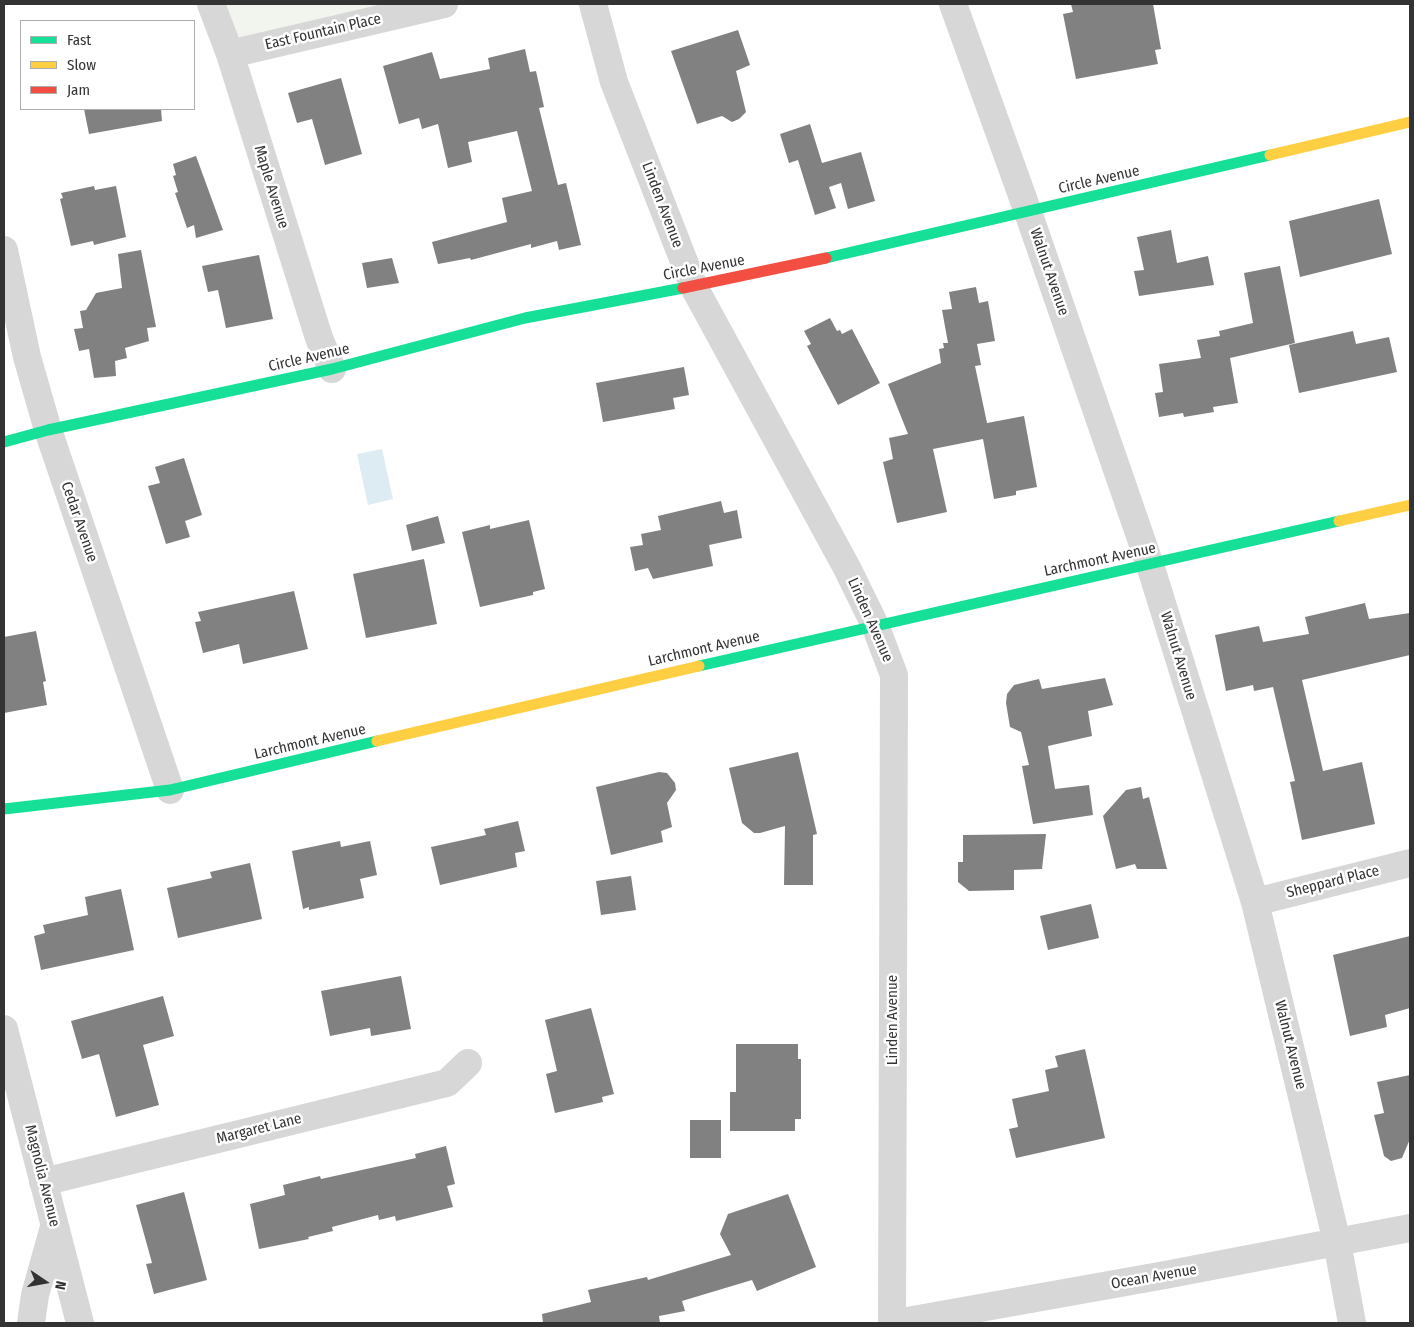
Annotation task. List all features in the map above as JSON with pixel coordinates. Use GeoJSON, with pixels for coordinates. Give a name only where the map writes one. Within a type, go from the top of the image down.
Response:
{"type":"FeatureCollection","features":[{"type":"Feature","properties":{"kind":"street","name":"Maple Avenue"},"geometry":{"type":"LineString","coordinates":[[211,4],[230,54],[319,338],[332,369]]}},
{"type":"Feature","properties":{"kind":"street","name":"East Fountain Place"},"geometry":{"type":"LineString","coordinates":[[230,54],[444,4]]}},
{"type":"Feature","properties":{"kind":"street","name":"Linden Avenue"},"geometry":{"type":"LineString","coordinates":[[593,4],[614,82],[694,287],[847,568],[875,625],[894,674],[892,1323]]}},
{"type":"Feature","properties":{"kind":"street","name":"Walnut Avenue"},"geometry":{"type":"LineString","coordinates":[[953,4],[1028,212],[1150,565],[1255,902],[1337,1242],[1352,1323]]}},
{"type":"Feature","properties":{"kind":"street","name":"Circle Avenue"},"geometry":{"type":"LineString","coordinates":[[4,442],[48,430],[332,369],[525,318],[694,287],[1028,212],[1410,122]]}},
{"type":"Feature","properties":{"kind":"street","name":"Cedar Avenue"},"geometry":{"type":"LineString","coordinates":[[4,250],[27,357],[48,430],[170,790]]}},
{"type":"Feature","properties":{"kind":"street","name":"Larchmont Avenue"},"geometry":{"type":"LineString","coordinates":[[4,809],[79,803],[170,790],[875,625],[1150,565],[1410,505]]}},
{"type":"Feature","properties":{"kind":"street","name":"Sheppard Place"},"geometry":{"type":"LineString","coordinates":[[1255,902],[1410,863]]}},
{"type":"Feature","properties":{"kind":"street","name":"Magnolia Avenue"},"geometry":{"type":"LineString","coordinates":[[4,1029],[80,1323]]}},
{"type":"Feature","properties":{"kind":"street","name":"Margaret Lane"},"geometry":{"type":"LineString","coordinates":[[43,1182],[447,1083],[468,1064]]}},
{"type":"Feature","properties":{"kind":"street"},"geometry":{"type":"LineString","coordinates":[[31,1323],[35,1295],[54,1226]]}},
{"type":"Feature","properties":{"kind":"street","name":"Ocean Avenue"},"geometry":{"type":"LineString","coordinates":[[896,1323],[1166,1276],[1410,1228]]}},
{"type":"Feature","properties":{"kind":"shaded area"},"geometry":{"type":"Polygon","coordinates":[[[220,4],[408,4],[234,45],[220,4]]]}},
{"type":"Feature","properties":{"kind":"shaded area"},"geometry":{"type":"Polygon","coordinates":[[[382,449],[393,499],[368,505],[357,454],[382,449]]]}},
{"type":"Feature","properties":{"kind":"building"},"geometry":{"type":"Polygon","coordinates":[[[1071,4],[1153,4],[1161,49],[1155,50],[1158,64],[1076,79],[1063,14],[1073,12],[1071,4]]]}},
{"type":"Feature","properties":{"kind":"building"},"geometry":{"type":"Polygon","coordinates":[[[738,30],[750,65],[736,71],[746,112],[739,119],[732,122],[722,116],[697,124],[671,51],[738,30]]]}},
{"type":"Feature","properties":{"kind":"building"},"geometry":{"type":"Polygon","coordinates":[[[525,49],[530,72],[536,71],[544,107],[539,108],[558,185],[566,183],[581,245],[559,250],[557,241],[531,248],[531,244],[471,260],[470,258],[438,264],[432,242],[507,222],[502,198],[532,191],[517,131],[468,142],[472,162],[448,168],[438,124],[422,129],[419,118],[399,124],[383,66],[432,52],[440,79],[490,69],[488,58],[525,49]]]}},
{"type":"Feature","properties":{"kind":"building"},"geometry":{"type":"Polygon","coordinates":[[[341,78],[362,154],[325,165],[312,119],[297,123],[288,93],[341,78]]]}},
{"type":"Feature","properties":{"kind":"building"},"geometry":{"type":"Polygon","coordinates":[[[84,110],[161,110],[162,121],[89,134],[84,110]]]}},
{"type":"Feature","properties":{"kind":"building"},"geometry":{"type":"Polygon","coordinates":[[[810,124],[822,163],[861,152],[875,201],[848,209],[841,183],[829,187],[836,208],[815,215],[798,160],[789,163],[780,134],[810,124]]]}},
{"type":"Feature","properties":{"kind":"building"},"geometry":{"type":"Polygon","coordinates":[[[196,156],[223,230],[196,238],[194,225],[187,228],[175,193],[178,192],[173,176],[176,175],[173,164],[196,156]]]}},
{"type":"Feature","properties":{"kind":"building"},"geometry":{"type":"Polygon","coordinates":[[[94,186],[95,190],[116,186],[126,237],[94,245],[93,241],[71,246],[60,199],[63,198],[61,193],[94,186]]]}},
{"type":"Feature","properties":{"kind":"building"},"geometry":{"type":"Polygon","coordinates":[[[1379,199],[1392,254],[1300,277],[1289,221],[1379,199]]]}},
{"type":"Feature","properties":{"kind":"building"},"geometry":{"type":"Polygon","coordinates":[[[1171,230],[1177,263],[1208,256],[1214,285],[1139,296],[1134,271],[1144,270],[1137,237],[1171,230]]]}},
{"type":"Feature","properties":{"kind":"building"},"geometry":{"type":"Polygon","coordinates":[[[141,250],[156,327],[147,328],[149,341],[125,348],[127,358],[115,361],[116,376],[94,378],[89,349],[79,351],[74,329],[83,328],[80,311],[86,310],[96,293],[122,288],[118,254],[141,250]]]}},
{"type":"Feature","properties":{"kind":"building"},"geometry":{"type":"Polygon","coordinates":[[[259,255],[273,319],[226,328],[218,290],[208,292],[202,266],[259,255]]]}},
{"type":"Feature","properties":{"kind":"building"},"geometry":{"type":"Polygon","coordinates":[[[392,258],[399,283],[367,288],[362,263],[392,258]]]}},
{"type":"Feature","properties":{"kind":"building"},"geometry":{"type":"Polygon","coordinates":[[[1280,266],[1295,343],[1230,358],[1238,403],[1213,407],[1214,412],[1184,417],[1183,413],[1159,417],[1155,393],[1163,392],[1159,364],[1201,358],[1197,340],[1220,336],[1219,331],[1253,323],[1244,273],[1280,266]]]}},
{"type":"Feature","properties":{"kind":"building"},"geometry":{"type":"Polygon","coordinates":[[[976,287],[979,303],[988,301],[995,341],[977,344],[981,365],[975,366],[987,423],[1024,416],[1037,487],[1016,491],[1016,495],[994,499],[983,439],[933,449],[947,512],[897,523],[883,462],[893,459],[889,438],[908,434],[888,384],[941,363],[939,349],[944,348],[943,343],[948,343],[942,310],[952,309],[949,292],[976,287]]]}},
{"type":"Feature","properties":{"kind":"building"},"geometry":{"type":"Polygon","coordinates":[[[830,318],[837,331],[840,330],[842,334],[852,329],[880,383],[838,405],[807,346],[811,344],[804,331],[830,318]]]}},
{"type":"Feature","properties":{"kind":"building"},"geometry":{"type":"Polygon","coordinates":[[[1353,331],[1356,344],[1389,337],[1397,372],[1299,393],[1289,345],[1353,331]]]}},
{"type":"Feature","properties":{"kind":"building"},"geometry":{"type":"Polygon","coordinates":[[[684,367],[689,395],[673,398],[675,409],[603,422],[596,383],[684,367]]]}},
{"type":"Feature","properties":{"kind":"building"},"geometry":{"type":"Polygon","coordinates":[[[184,458],[202,515],[185,521],[190,537],[166,544],[148,486],[160,483],[155,467],[184,458]]]}},
{"type":"Feature","properties":{"kind":"building"},"geometry":{"type":"Polygon","coordinates":[[[721,501],[724,513],[737,510],[742,538],[709,545],[713,566],[653,579],[648,568],[635,571],[630,547],[643,545],[641,534],[661,530],[658,516],[721,501]]]}},
{"type":"Feature","properties":{"kind":"building"},"geometry":{"type":"Polygon","coordinates":[[[438,516],[445,543],[412,551],[406,525],[438,516]]]}},
{"type":"Feature","properties":{"kind":"building"},"geometry":{"type":"Polygon","coordinates":[[[529,520],[545,589],[533,592],[533,595],[480,607],[462,532],[490,525],[490,529],[529,520]]]}},
{"type":"Feature","properties":{"kind":"building"},"geometry":{"type":"Polygon","coordinates":[[[424,559],[437,624],[366,638],[353,574],[424,559]]]}},
{"type":"Feature","properties":{"kind":"building"},"geometry":{"type":"Polygon","coordinates":[[[294,591],[308,649],[243,664],[239,644],[203,653],[195,622],[201,621],[198,612],[294,591]]]}},
{"type":"Feature","properties":{"kind":"building"},"geometry":{"type":"Polygon","coordinates":[[[1365,603],[1369,619],[1410,613],[1410,655],[1302,680],[1323,771],[1362,762],[1375,824],[1302,840],[1290,782],[1295,781],[1273,687],[1254,691],[1253,685],[1226,691],[1215,635],[1259,626],[1263,642],[1309,634],[1305,617],[1365,603]]]}},
{"type":"Feature","properties":{"kind":"building"},"geometry":{"type":"Polygon","coordinates":[[[36,631],[46,681],[43,682],[47,705],[4,713],[4,637],[36,631]]]}},
{"type":"Feature","properties":{"kind":"building"},"geometry":{"type":"Polygon","coordinates":[[[1105,678],[1113,705],[1088,711],[1092,736],[1048,746],[1055,789],[1089,785],[1093,815],[1033,824],[1022,766],[1029,765],[1021,732],[1010,727],[1006,703],[1007,694],[1014,685],[1039,679],[1042,689],[1105,678]]]}},
{"type":"Feature","properties":{"kind":"building"},"geometry":{"type":"Polygon","coordinates":[[[798,752],[817,834],[813,835],[813,885],[784,885],[785,826],[754,833],[742,823],[729,768],[798,752]]]}},
{"type":"Feature","properties":{"kind":"building"},"geometry":{"type":"Polygon","coordinates":[[[659,772],[667,773],[675,783],[676,790],[667,803],[672,827],[661,831],[663,842],[611,855],[596,787],[659,772]]]}},
{"type":"Feature","properties":{"kind":"building"},"geometry":{"type":"Polygon","coordinates":[[[1141,787],[1143,799],[1149,797],[1167,869],[1137,869],[1135,864],[1116,869],[1103,816],[1126,790],[1141,787]]]}},
{"type":"Feature","properties":{"kind":"building"},"geometry":{"type":"Polygon","coordinates":[[[518,821],[525,851],[515,853],[517,867],[440,885],[431,847],[486,835],[484,829],[518,821]]]}},
{"type":"Feature","properties":{"kind":"building"},"geometry":{"type":"Polygon","coordinates":[[[1046,834],[1042,869],[1014,870],[1014,890],[969,891],[958,882],[958,862],[963,862],[963,835],[1046,834]]]}},
{"type":"Feature","properties":{"kind":"building"},"geometry":{"type":"Polygon","coordinates":[[[340,841],[341,847],[370,841],[377,875],[360,879],[364,898],[309,910],[309,907],[303,909],[292,851],[340,841]]]}},
{"type":"Feature","properties":{"kind":"building"},"geometry":{"type":"Polygon","coordinates":[[[250,863],[262,919],[178,938],[167,888],[212,878],[210,872],[250,863]]]}},
{"type":"Feature","properties":{"kind":"building"},"geometry":{"type":"Polygon","coordinates":[[[631,876],[636,910],[601,915],[596,881],[631,876]]]}},
{"type":"Feature","properties":{"kind":"building"},"geometry":{"type":"Polygon","coordinates":[[[121,889],[134,950],[41,970],[34,936],[45,933],[43,925],[88,915],[85,897],[121,889]]]}},
{"type":"Feature","properties":{"kind":"building"},"geometry":{"type":"Polygon","coordinates":[[[1091,904],[1099,938],[1048,950],[1040,916],[1091,904]]]}},
{"type":"Feature","properties":{"kind":"building"},"geometry":{"type":"Polygon","coordinates":[[[1410,936],[1410,1008],[1385,1015],[1387,1027],[1350,1036],[1333,955],[1410,936]]]}},
{"type":"Feature","properties":{"kind":"building"},"geometry":{"type":"Polygon","coordinates":[[[401,976],[411,1029],[371,1036],[370,1028],[330,1036],[321,991],[401,976]]]}},
{"type":"Feature","properties":{"kind":"building"},"geometry":{"type":"Polygon","coordinates":[[[163,996],[174,1036],[143,1045],[159,1105],[116,1117],[99,1054],[82,1059],[71,1021],[163,996]]]}},
{"type":"Feature","properties":{"kind":"building"},"geometry":{"type":"Polygon","coordinates":[[[591,1008],[614,1094],[602,1097],[603,1102],[555,1113],[546,1074],[557,1071],[545,1020],[591,1008]]]}},
{"type":"Feature","properties":{"kind":"building"},"geometry":{"type":"Polygon","coordinates":[[[736,1044],[798,1044],[798,1059],[801,1059],[801,1119],[795,1119],[795,1131],[730,1131],[730,1092],[736,1092],[736,1044]]]}},
{"type":"Feature","properties":{"kind":"building"},"geometry":{"type":"Polygon","coordinates":[[[1085,1049],[1105,1138],[1016,1158],[1009,1129],[1018,1127],[1012,1099],[1049,1091],[1045,1070],[1058,1067],[1055,1056],[1085,1049]]]}},
{"type":"Feature","properties":{"kind":"building"},"geometry":{"type":"Polygon","coordinates":[[[1410,1075],[1410,1139],[1402,1158],[1391,1161],[1384,1156],[1374,1115],[1384,1113],[1377,1082],[1410,1075]]]}},
{"type":"Feature","properties":{"kind":"building"},"geometry":{"type":"Polygon","coordinates":[[[690,1120],[721,1120],[721,1158],[690,1158],[690,1120]]]}},
{"type":"Feature","properties":{"kind":"building"},"geometry":{"type":"Polygon","coordinates":[[[446,1146],[455,1184],[447,1186],[453,1207],[396,1221],[395,1216],[379,1220],[378,1215],[332,1227],[333,1231],[308,1237],[309,1239],[259,1249],[250,1204],[285,1195],[283,1185],[320,1176],[321,1179],[416,1158],[415,1154],[446,1146]]]}},
{"type":"Feature","properties":{"kind":"building"},"geometry":{"type":"Polygon","coordinates":[[[184,1192],[207,1280],[154,1294],[146,1264],[152,1263],[136,1205],[184,1192]]]}},
{"type":"Feature","properties":{"kind":"building"},"geometry":{"type":"Polygon","coordinates":[[[788,1194],[816,1267],[757,1291],[752,1280],[682,1301],[685,1311],[659,1316],[660,1323],[543,1323],[542,1314],[591,1302],[588,1290],[647,1277],[648,1280],[731,1255],[720,1234],[728,1214],[788,1194]]]}},
{"type":"Feature","properties":{"kind":"traffic: fast"},"geometry":{"type":"LineString","coordinates":[[826,258],[1270,155]]}},
{"type":"Feature","properties":{"kind":"traffic: fast"},"geometry":{"type":"LineString","coordinates":[[4,442],[48,430],[332,369],[525,318],[683,288]]}},
{"type":"Feature","properties":{"kind":"traffic: fast"},"geometry":{"type":"LineString","coordinates":[[699,666],[1339,521]]}},
{"type":"Feature","properties":{"kind":"traffic: fast"},"geometry":{"type":"LineString","coordinates":[[4,809],[170,790],[377,741]]}},
{"type":"Feature","properties":{"kind":"traffic: slow"},"geometry":{"type":"LineString","coordinates":[[1270,155],[1410,122]]}},
{"type":"Feature","properties":{"kind":"traffic: slow"},"geometry":{"type":"LineString","coordinates":[[1339,521],[1410,505]]}},
{"type":"Feature","properties":{"kind":"traffic: slow"},"geometry":{"type":"LineString","coordinates":[[377,741],[699,666]]}},
{"type":"Feature","properties":{"kind":"traffic: jam"},"geometry":{"type":"LineString","coordinates":[[683,288],[826,258]]}}]}
